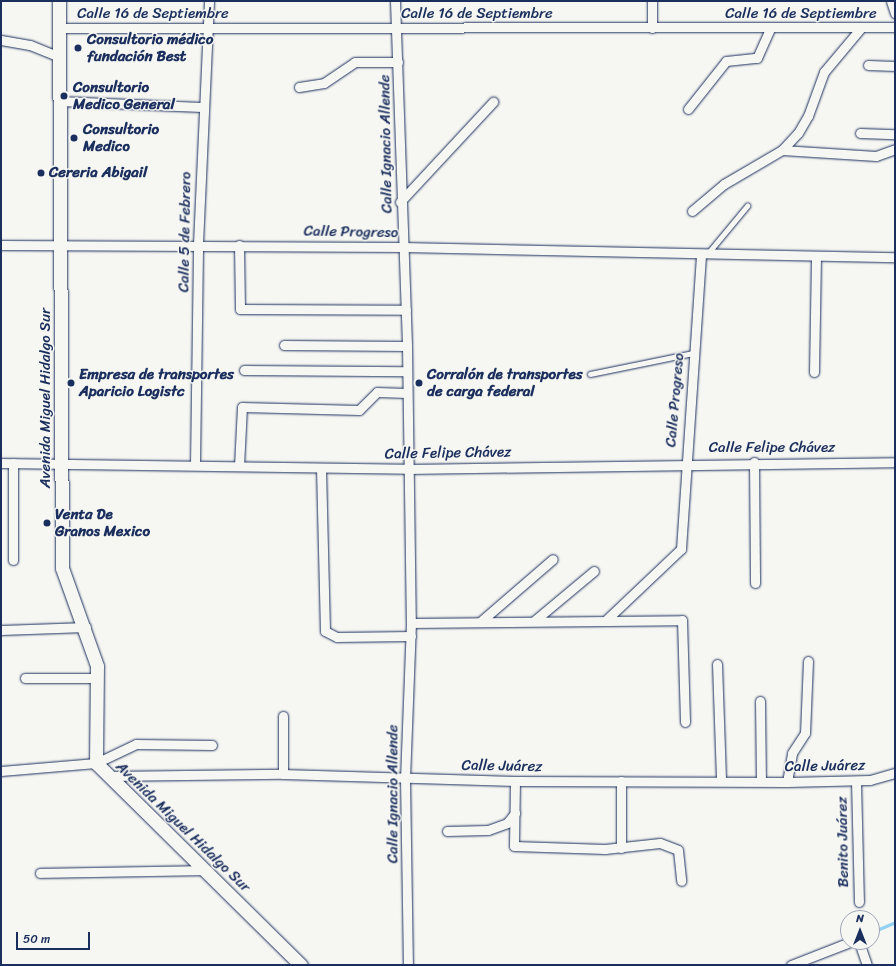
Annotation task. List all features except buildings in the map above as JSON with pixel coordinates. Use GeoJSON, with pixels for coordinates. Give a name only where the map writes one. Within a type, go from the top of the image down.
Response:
{"type":"FeatureCollection","features":[{"type":"Feature","properties":{"kind":"main road","name":"Avenida Miguel Hidalgo Sur"},"geometry":{"type":"LineString","coordinates":[[59,1],[58,100],[62,245],[62,568],[86,627],[98,678],[96,763],[107,776],[301,965]]}},
{"type":"Feature","properties":{"kind":"street","name":"Calle 5 de Febrero"},"geometry":{"type":"LineString","coordinates":[[195,465],[198,244],[203,107],[209,1]]}},
{"type":"Feature","properties":{"kind":"street","name":"Calle Ignacio Allende"},"geometry":{"type":"LineString","coordinates":[[395,1],[398,62],[400,202],[407,346],[407,469],[411,623],[405,778],[408,965]]}},
{"type":"Feature","properties":{"kind":"street"},"geometry":{"type":"LineString","coordinates":[[652,1],[652,28]]}},
{"type":"Feature","properties":{"kind":"street"},"geometry":{"type":"LineString","coordinates":[[891,1],[895,13]]}},
{"type":"Feature","properties":{"kind":"street","name":"Calle 16 de Septiembre"},"geometry":{"type":"LineString","coordinates":[[59,28],[860,29],[895,27]]}},
{"type":"Feature","properties":{"kind":"street"},"geometry":{"type":"LineString","coordinates":[[688,109],[726,61],[757,58],[770,29]]}},
{"type":"Feature","properties":{"kind":"street"},"geometry":{"type":"LineString","coordinates":[[692,211],[724,184],[782,150],[808,116],[824,72],[860,29]]}},
{"type":"Feature","properties":{"kind":"street"},"geometry":{"type":"LineString","coordinates":[[1,40],[30,45],[59,57]]}},
{"type":"Feature","properties":{"kind":"street"},"geometry":{"type":"LineString","coordinates":[[299,87],[324,83],[355,62],[398,62]]}},
{"type":"Feature","properties":{"kind":"street"},"geometry":{"type":"LineString","coordinates":[[868,65],[895,66]]}},
{"type":"Feature","properties":{"kind":"street"},"geometry":{"type":"LineString","coordinates":[[58,100],[203,107]]}},
{"type":"Feature","properties":{"kind":"street"},"geometry":{"type":"LineString","coordinates":[[400,202],[493,102]]}},
{"type":"Feature","properties":{"kind":"street"},"geometry":{"type":"LineString","coordinates":[[860,133],[895,134]]}},
{"type":"Feature","properties":{"kind":"street"},"geometry":{"type":"LineString","coordinates":[[782,150],[876,156],[895,149]]}},
{"type":"Feature","properties":{"kind":"street","name":"Calle Progreso"},"geometry":{"type":"LineString","coordinates":[[1,245],[198,244],[403,247],[816,257],[895,257]]}},
{"type":"Feature","properties":{"kind":"street"},"geometry":{"type":"LineString","coordinates":[[239,245],[240,309],[406,310]]}},
{"type":"Feature","properties":{"kind":"street","name":"Calle Progreso"},"geometry":{"type":"LineString","coordinates":[[605,621],[681,549],[684,462],[693,353],[705,254]]}},
{"type":"Feature","properties":{"kind":"street"},"geometry":{"type":"LineString","coordinates":[[814,372],[816,257]]}},
{"type":"Feature","properties":{"kind":"street"},"geometry":{"type":"LineString","coordinates":[[284,345],[407,346]]}},
{"type":"Feature","properties":{"kind":"street"},"geometry":{"type":"LineString","coordinates":[[244,370],[407,372]]}},
{"type":"Feature","properties":{"kind":"street"},"geometry":{"type":"LineString","coordinates":[[239,466],[240,411],[246,405],[359,410],[377,392],[407,393]]}},
{"type":"Feature","properties":{"kind":"street","name":"Calle Felipe Chávez"},"geometry":{"type":"LineString","coordinates":[[1,464],[62,463],[407,469],[684,462],[895,462]]}},
{"type":"Feature","properties":{"kind":"street"},"geometry":{"type":"LineString","coordinates":[[754,462],[755,583]]}},
{"type":"Feature","properties":{"kind":"street"},"geometry":{"type":"LineString","coordinates":[[13,463],[13,560]]}},
{"type":"Feature","properties":{"kind":"street"},"geometry":{"type":"LineString","coordinates":[[321,468],[325,630],[337,637],[411,636]]}},
{"type":"Feature","properties":{"kind":"street"},"geometry":{"type":"LineString","coordinates":[[480,622],[554,559]]}},
{"type":"Feature","properties":{"kind":"street"},"geometry":{"type":"LineString","coordinates":[[534,621],[594,571]]}},
{"type":"Feature","properties":{"kind":"street"},"geometry":{"type":"LineString","coordinates":[[411,623],[682,620],[685,722]]}},
{"type":"Feature","properties":{"kind":"street"},"geometry":{"type":"LineString","coordinates":[[1,630],[86,627]]}},
{"type":"Feature","properties":{"kind":"street"},"geometry":{"type":"LineString","coordinates":[[787,782],[792,753],[805,733],[808,661]]}},
{"type":"Feature","properties":{"kind":"street"},"geometry":{"type":"LineString","coordinates":[[717,664],[721,781]]}},
{"type":"Feature","properties":{"kind":"street"},"geometry":{"type":"LineString","coordinates":[[25,678],[98,678]]}},
{"type":"Feature","properties":{"kind":"street"},"geometry":{"type":"LineString","coordinates":[[760,701],[760,781]]}},
{"type":"Feature","properties":{"kind":"street"},"geometry":{"type":"LineString","coordinates":[[283,716],[283,774]]}},
{"type":"Feature","properties":{"kind":"street"},"geometry":{"type":"LineString","coordinates":[[1,771],[96,763],[136,744],[212,744]]}},
{"type":"Feature","properties":{"kind":"street","name":"Calle Juárez"},"geometry":{"type":"LineString","coordinates":[[107,776],[283,774],[515,781],[787,782],[856,781],[895,772]]}},
{"type":"Feature","properties":{"kind":"street"},"geometry":{"type":"LineString","coordinates":[[515,781],[513,839],[517,848],[621,848],[646,843],[672,846],[681,860],[681,881]]}},
{"type":"Feature","properties":{"kind":"street"},"geometry":{"type":"LineString","coordinates":[[621,781],[621,848]]}},
{"type":"Feature","properties":{"kind":"street","name":"Benito Juárez"},"geometry":{"type":"LineString","coordinates":[[856,781],[859,902]]}},
{"type":"Feature","properties":{"kind":"street"},"geometry":{"type":"LineString","coordinates":[[447,831],[488,830],[507,823],[515,813]]}},
{"type":"Feature","properties":{"kind":"street"},"geometry":{"type":"LineString","coordinates":[[40,874],[205,870]]}},
{"type":"Feature","properties":{"kind":"street"},"geometry":{"type":"LineString","coordinates":[[791,965],[840,946]]}},
{"type":"Feature","properties":{"kind":"street"},"geometry":{"type":"LineString","coordinates":[[862,950],[867,965]]}},
{"type":"Feature","properties":{"kind":"lane"},"geometry":{"type":"LineString","coordinates":[[705,254],[747,206]]}},
{"type":"Feature","properties":{"kind":"lane"},"geometry":{"type":"LineString","coordinates":[[590,374],[693,353]]}},
{"type":"Feature","properties":{"kind":"waterway"},"geometry":{"type":"LineString","coordinates":[[880,929],[895,922]]}},
{"type":"Feature","properties":{"kind":"place","name":"Consultorio médico fundación Best"},"geometry":{"type":"Point","coordinates":[78,48]}},
{"type":"Feature","properties":{"kind":"place","name":"Consultorio Medico General"},"geometry":{"type":"Point","coordinates":[64,96]}},
{"type":"Feature","properties":{"kind":"place","name":"Consultorio Medico"},"geometry":{"type":"Point","coordinates":[74,138]}},
{"type":"Feature","properties":{"kind":"place","name":"Cereria Abigail"},"geometry":{"type":"Point","coordinates":[41,173]}},
{"type":"Feature","properties":{"kind":"place","name":"Empresa de transportes Aparicio Logistc"},"geometry":{"type":"Point","coordinates":[71,383]}},
{"type":"Feature","properties":{"kind":"place","name":"Corralón de transportes de carga federal"},"geometry":{"type":"Point","coordinates":[419,383]}},
{"type":"Feature","properties":{"kind":"place","name":"Venta De Granos Mexico"},"geometry":{"type":"Point","coordinates":[47,523]}}]}
